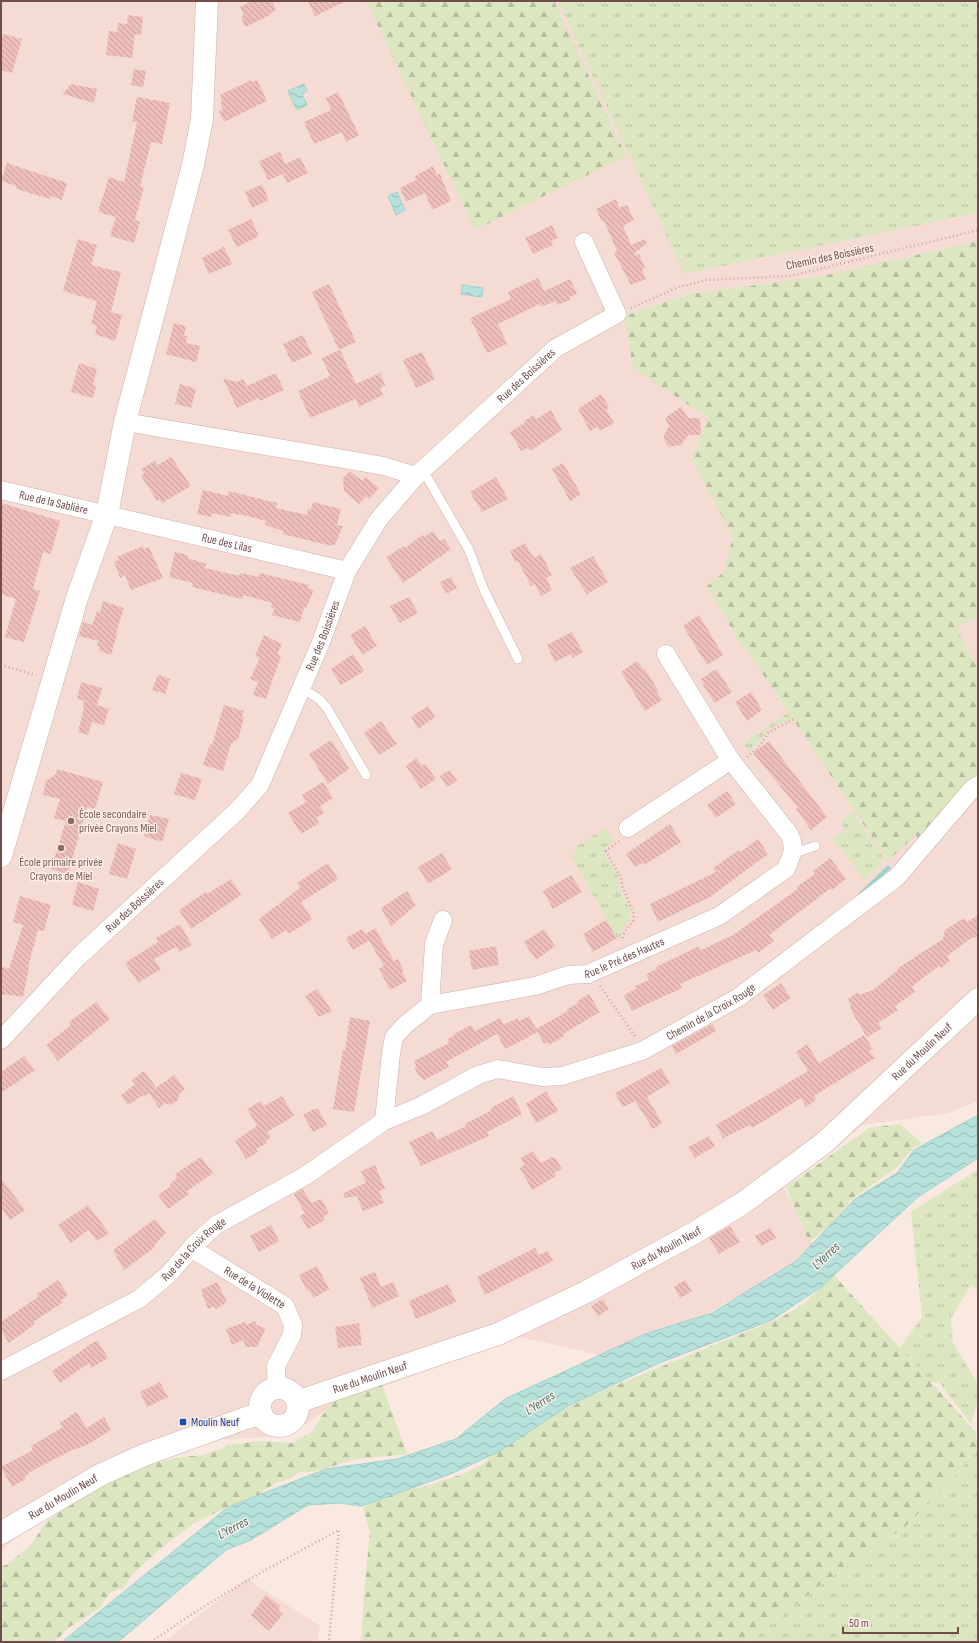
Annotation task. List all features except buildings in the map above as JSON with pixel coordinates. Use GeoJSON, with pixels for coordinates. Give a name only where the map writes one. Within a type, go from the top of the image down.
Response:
{"type":"FeatureCollection","features":[{"type":"Feature","properties":{"kind":"street"},"geometry":{"type":"LineString","coordinates":[[1,856],[76,598],[106,514],[125,422],[193,165],[202,119],[208,1]]}},
{"type":"Feature","properties":{"kind":"street"},"geometry":{"type":"LineString","coordinates":[[584,242],[617,314]]}},
{"type":"Feature","properties":{"kind":"street","name":"Rue des Boissières"},"geometry":{"type":"LineString","coordinates":[[1,1040],[78,957],[237,811],[260,785],[321,642],[347,571],[379,519],[420,473],[556,348],[617,314]]}},
{"type":"Feature","properties":{"kind":"street"},"geometry":{"type":"LineString","coordinates":[[125,422],[420,473]]}},
{"type":"Feature","properties":{"kind":"street","name":"Rue de la Sablière"},"geometry":{"type":"LineString","coordinates":[[1,490],[106,514]]}},
{"type":"Feature","properties":{"kind":"street","name":"Rue des Lilas"},"geometry":{"type":"LineString","coordinates":[[106,514],[347,571]]}},
{"type":"Feature","properties":{"kind":"street"},"geometry":{"type":"LineString","coordinates":[[666,654],[734,763],[789,834],[792,841],[792,854]]}},
{"type":"Feature","properties":{"kind":"street"},"geometry":{"type":"LineString","coordinates":[[625,833],[734,763]]}},
{"type":"Feature","properties":{"kind":"street","name":"Chemin de la Croix Rouge"},"geometry":{"type":"LineString","coordinates":[[384,1121],[421,1106],[478,1075],[498,1069],[542,1077],[562,1076],[644,1049],[739,997],[897,877],[972,789],[978,785]]}},
{"type":"Feature","properties":{"kind":"street","name":"Rue le Pré des Hautes"},"geometry":{"type":"LineString","coordinates":[[384,1121],[394,1037],[405,1025],[430,1005],[535,986],[568,975],[590,973],[719,916],[786,869],[792,854]]}},
{"type":"Feature","properties":{"kind":"street"},"geometry":{"type":"LineString","coordinates":[[430,1005],[434,944],[443,920]]}},
{"type":"Feature","properties":{"kind":"street","name":"Rue du Moulin Neuf"},"geometry":{"type":"LineString","coordinates":[[297,1402],[498,1334],[586,1292],[694,1233],[743,1203],[824,1143],[978,999]]}},
{"type":"Feature","properties":{"kind":"street","name":"Rue de la Croix Rouge"},"geometry":{"type":"LineString","coordinates":[[1,1371],[139,1300],[169,1274],[194,1246],[216,1225],[305,1176],[384,1121]]}},
{"type":"Feature","properties":{"kind":"street","name":"Rue de la Violette"},"geometry":{"type":"LineString","coordinates":[[194,1246],[198,1253],[286,1306],[294,1325],[292,1335],[276,1366],[277,1388]]}},
{"type":"Feature","properties":{"kind":"street"},"geometry":{"type":"LineString","coordinates":[[277,1388],[288,1390],[295,1397],[297,1402],[296,1414],[288,1423],[282,1426],[270,1423],[261,1414],[260,1403],[262,1397],[271,1389],[277,1388]]}},
{"type":"Feature","properties":{"kind":"street","name":"Rue du Moulin Neuf"},"geometry":{"type":"LineString","coordinates":[[1,1533],[100,1475],[144,1455],[261,1414]]}},
{"type":"Feature","properties":{"kind":"lane"},"geometry":{"type":"LineString","coordinates":[[420,473],[469,550],[484,590],[518,659]]}},
{"type":"Feature","properties":{"kind":"lane"},"geometry":{"type":"LineString","coordinates":[[302,688],[318,699],[327,708],[366,775]]}},
{"type":"Feature","properties":{"kind":"lane"},"geometry":{"type":"LineString","coordinates":[[792,854],[816,846]]}},
{"type":"Feature","properties":{"kind":"path","name":"Chemin des Boissières"},"geometry":{"type":"LineString","coordinates":[[617,314],[679,287],[707,280],[791,276],[978,230]]}},
{"type":"Feature","properties":{"kind":"path"},"geometry":{"type":"LineString","coordinates":[[1,665],[51,680]]}},
{"type":"Feature","properties":{"kind":"path"},"geometry":{"type":"LineString","coordinates":[[734,763],[756,750],[768,733],[794,719]]}},
{"type":"Feature","properties":{"kind":"path"},"geometry":{"type":"LineString","coordinates":[[625,833],[606,851],[621,878],[622,886],[634,914],[633,921],[623,936],[623,944],[627,956]]}},
{"type":"Feature","properties":{"kind":"path"},"geometry":{"type":"LineString","coordinates":[[590,973],[644,1049]]}},
{"type":"Feature","properties":{"kind":"path"},"geometry":{"type":"LineString","coordinates":[[151,1642],[176,1624],[271,1566],[339,1530],[329,1642]]}},
{"type":"Feature","properties":{"kind":"shaded area"},"geometry":{"type":"Polygon","coordinates":[[[1,1],[978,1],[978,1101],[949,1113],[863,1125],[783,1186],[817,1253],[622,1360],[521,1337],[339,1402],[287,1436],[212,1440],[138,1465],[19,1533],[1,1552],[1,1]]]}},
{"type":"Feature","properties":{"kind":"shaded area"},"geometry":{"type":"Polygon","coordinates":[[[247,1579],[320,1626],[317,1642],[163,1642],[247,1579]]]}},
{"type":"Feature","properties":{"kind":"green space"},"geometry":{"type":"Polygon","coordinates":[[[366,1],[554,1],[626,156],[475,230],[366,1]]]}},
{"type":"Feature","properties":{"kind":"green space"},"geometry":{"type":"Polygon","coordinates":[[[558,1],[978,1],[978,213],[684,274],[558,1]]]}},
{"type":"Feature","properties":{"kind":"green space"},"geometry":{"type":"Polygon","coordinates":[[[978,241],[978,617],[956,628],[978,668],[978,777],[921,842],[916,835],[888,861],[746,649],[741,645],[707,586],[724,572],[733,537],[692,459],[708,418],[633,368],[624,316],[689,294],[823,276],[978,241]]]}},
{"type":"Feature","properties":{"kind":"green space"},"geometry":{"type":"Polygon","coordinates":[[[788,713],[792,719],[771,728],[749,752],[743,743],[788,713]]]}},
{"type":"Feature","properties":{"kind":"green space"},"geometry":{"type":"Polygon","coordinates":[[[852,812],[885,860],[865,881],[833,839],[844,829],[841,821],[852,812]]]}},
{"type":"Feature","properties":{"kind":"green space"},"geometry":{"type":"Polygon","coordinates":[[[606,828],[614,841],[605,847],[604,852],[619,878],[618,887],[631,911],[630,919],[622,930],[619,941],[571,856],[578,852],[575,847],[606,828]]]}},
{"type":"Feature","properties":{"kind":"green space"},"geometry":{"type":"Polygon","coordinates":[[[900,1124],[922,1143],[913,1148],[898,1167],[853,1198],[828,1227],[809,1242],[786,1187],[869,1128],[900,1124]]]}},
{"type":"Feature","properties":{"kind":"green space"},"geometry":{"type":"Polygon","coordinates":[[[978,1169],[978,1291],[971,1285],[951,1318],[953,1343],[978,1384],[978,1400],[971,1424],[939,1382],[897,1384],[890,1361],[922,1317],[911,1212],[978,1169]]]}},
{"type":"Feature","properties":{"kind":"green space"},"geometry":{"type":"Polygon","coordinates":[[[833,1274],[975,1431],[978,1447],[945,1487],[904,1528],[821,1584],[748,1642],[361,1642],[370,1532],[363,1508],[390,1493],[423,1487],[463,1474],[485,1463],[493,1453],[552,1415],[604,1390],[780,1318],[805,1303],[833,1274]]]}},
{"type":"Feature","properties":{"kind":"green space"},"geometry":{"type":"Polygon","coordinates":[[[382,1384],[407,1454],[357,1459],[312,1472],[299,1472],[292,1478],[276,1483],[263,1491],[262,1494],[227,1507],[191,1525],[158,1551],[131,1576],[124,1587],[110,1593],[99,1609],[68,1628],[53,1642],[1,1642],[1,1567],[8,1564],[30,1546],[47,1521],[97,1485],[149,1465],[179,1457],[204,1455],[233,1444],[260,1441],[293,1443],[313,1431],[321,1417],[333,1402],[382,1384]]]}},
{"type":"Feature","properties":{"kind":"green space"},"geometry":{"type":"Polygon","coordinates":[[[978,1447],[978,1642],[748,1642],[821,1584],[904,1528],[945,1487],[978,1447]]]}},
{"type":"Feature","properties":{"kind":"water"},"geometry":{"type":"Polygon","coordinates":[[[304,84],[307,91],[302,94],[307,105],[297,110],[288,91],[304,84]]]}},
{"type":"Feature","properties":{"kind":"water"},"geometry":{"type":"Polygon","coordinates":[[[397,192],[405,210],[396,215],[388,196],[397,192]]]}},
{"type":"Feature","properties":{"kind":"water"},"geometry":{"type":"Polygon","coordinates":[[[462,285],[483,288],[482,297],[461,294],[462,285]]]}},
{"type":"Feature","properties":{"kind":"water","name":"L'Yerres"},"geometry":{"type":"Polygon","coordinates":[[[978,1115],[978,1158],[918,1197],[821,1287],[772,1320],[659,1363],[568,1406],[500,1451],[453,1473],[362,1506],[340,1503],[308,1505],[251,1540],[226,1550],[118,1642],[62,1642],[228,1507],[326,1469],[397,1459],[456,1439],[505,1399],[645,1334],[712,1313],[796,1261],[855,1199],[897,1173],[914,1150],[978,1115]]]}},
{"type":"Feature","properties":{"kind":"waterway"},"geometry":{"type":"LineString","coordinates":[[861,894],[888,868]]}},
{"type":"Feature","properties":{"kind":"place","name":"École secondaire privée Crayons Miel"},"geometry":{"type":"Point","coordinates":[71,821]}},
{"type":"Feature","properties":{"kind":"place","name":"École primaire privée Crayons de Miel"},"geometry":{"type":"Point","coordinates":[61,848]}},
{"type":"Feature","properties":{"kind":"place","name":"Moulin Neuf"},"geometry":{"type":"Point","coordinates":[183,1422]}}]}
